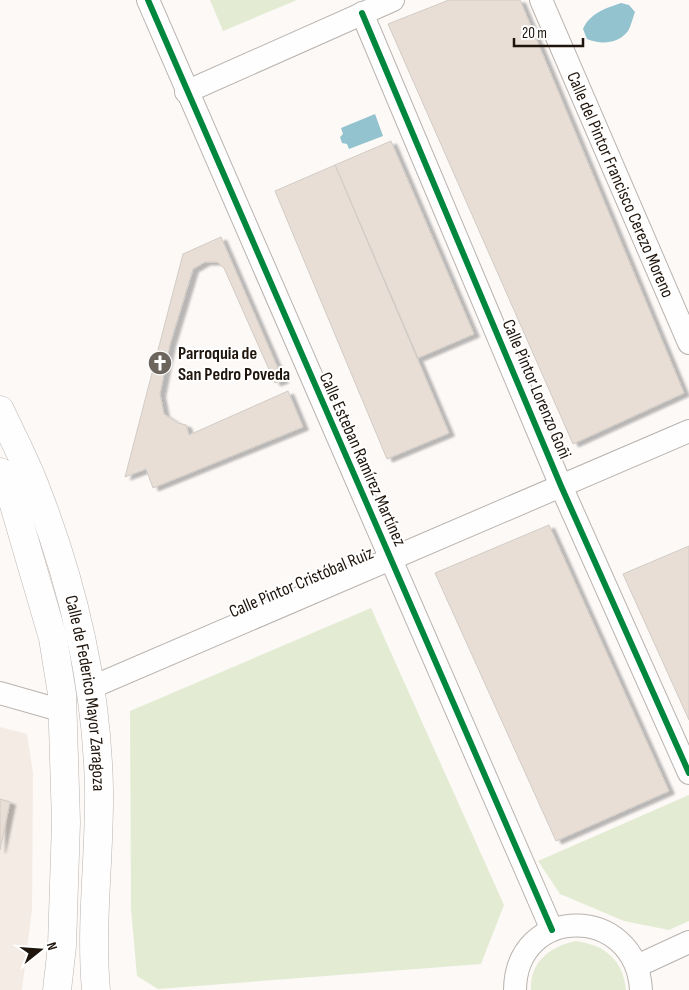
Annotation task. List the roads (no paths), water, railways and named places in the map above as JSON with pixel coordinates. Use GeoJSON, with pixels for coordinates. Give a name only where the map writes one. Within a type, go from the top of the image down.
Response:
{"type":"FeatureCollection","features":[{"type":"Feature","properties":{"kind":"main road","name":"Calle de Federico Mayor Zaragoza"},"geometry":{"type":"LineString","coordinates":[[0,410],[36,489],[73,603],[90,688],[97,740],[99,789],[93,954],[96,990]]}},
{"type":"Feature","properties":{"kind":"main road","name":"Calle de Federico Mayor Zaragoza"},"geometry":{"type":"LineString","coordinates":[[0,472],[12,498],[53,638],[63,711],[66,822],[62,946],[57,990]]}},
{"type":"Feature","properties":{"kind":"street","name":"Calle Esteban Ramírez Martínez"},"geometry":{"type":"LineString","coordinates":[[148,0],[186,92],[552,930]]}},
{"type":"Feature","properties":{"kind":"street"},"geometry":{"type":"LineString","coordinates":[[186,92],[393,0]]}},
{"type":"Feature","properties":{"kind":"street","name":"Calle del Pintor Francisco Cerezo Moreno"},"geometry":{"type":"LineString","coordinates":[[540,0],[689,343]]}},
{"type":"Feature","properties":{"kind":"street","name":"Calle Pintor Lorenzo Goñi"},"geometry":{"type":"LineString","coordinates":[[362,13],[561,486],[689,773]]}},
{"type":"Feature","properties":{"kind":"street","name":"Calle Pintor Cristóbal Ruiz"},"geometry":{"type":"LineString","coordinates":[[90,688],[689,431]]}},
{"type":"Feature","properties":{"kind":"street"},"geometry":{"type":"LineString","coordinates":[[0,693],[63,711]]}},
{"type":"Feature","properties":{"kind":"street"},"geometry":{"type":"LineString","coordinates":[[515,990],[515,977],[522,957],[535,941],[552,930],[572,925],[592,926],[611,934],[626,948],[637,966],[641,990]]}},
{"type":"Feature","properties":{"kind":"street"},"geometry":{"type":"LineString","coordinates":[[637,966],[689,942]]}},
{"type":"Feature","properties":{"kind":"water"},"geometry":{"type":"Polygon","coordinates":[[[621,3],[629,5],[635,12],[628,31],[619,39],[609,42],[603,43],[587,39],[583,29],[586,23],[604,9],[621,3]]]}},
{"type":"Feature","properties":{"kind":"water"},"geometry":{"type":"Polygon","coordinates":[[[375,114],[383,136],[349,149],[347,144],[342,143],[340,137],[343,134],[341,128],[375,114]]]}},
{"type":"Feature","properties":{"kind":"place","name":"Parroquia de San Pedro Poveda"},"geometry":{"type":"Point","coordinates":[160,363]}}]}
